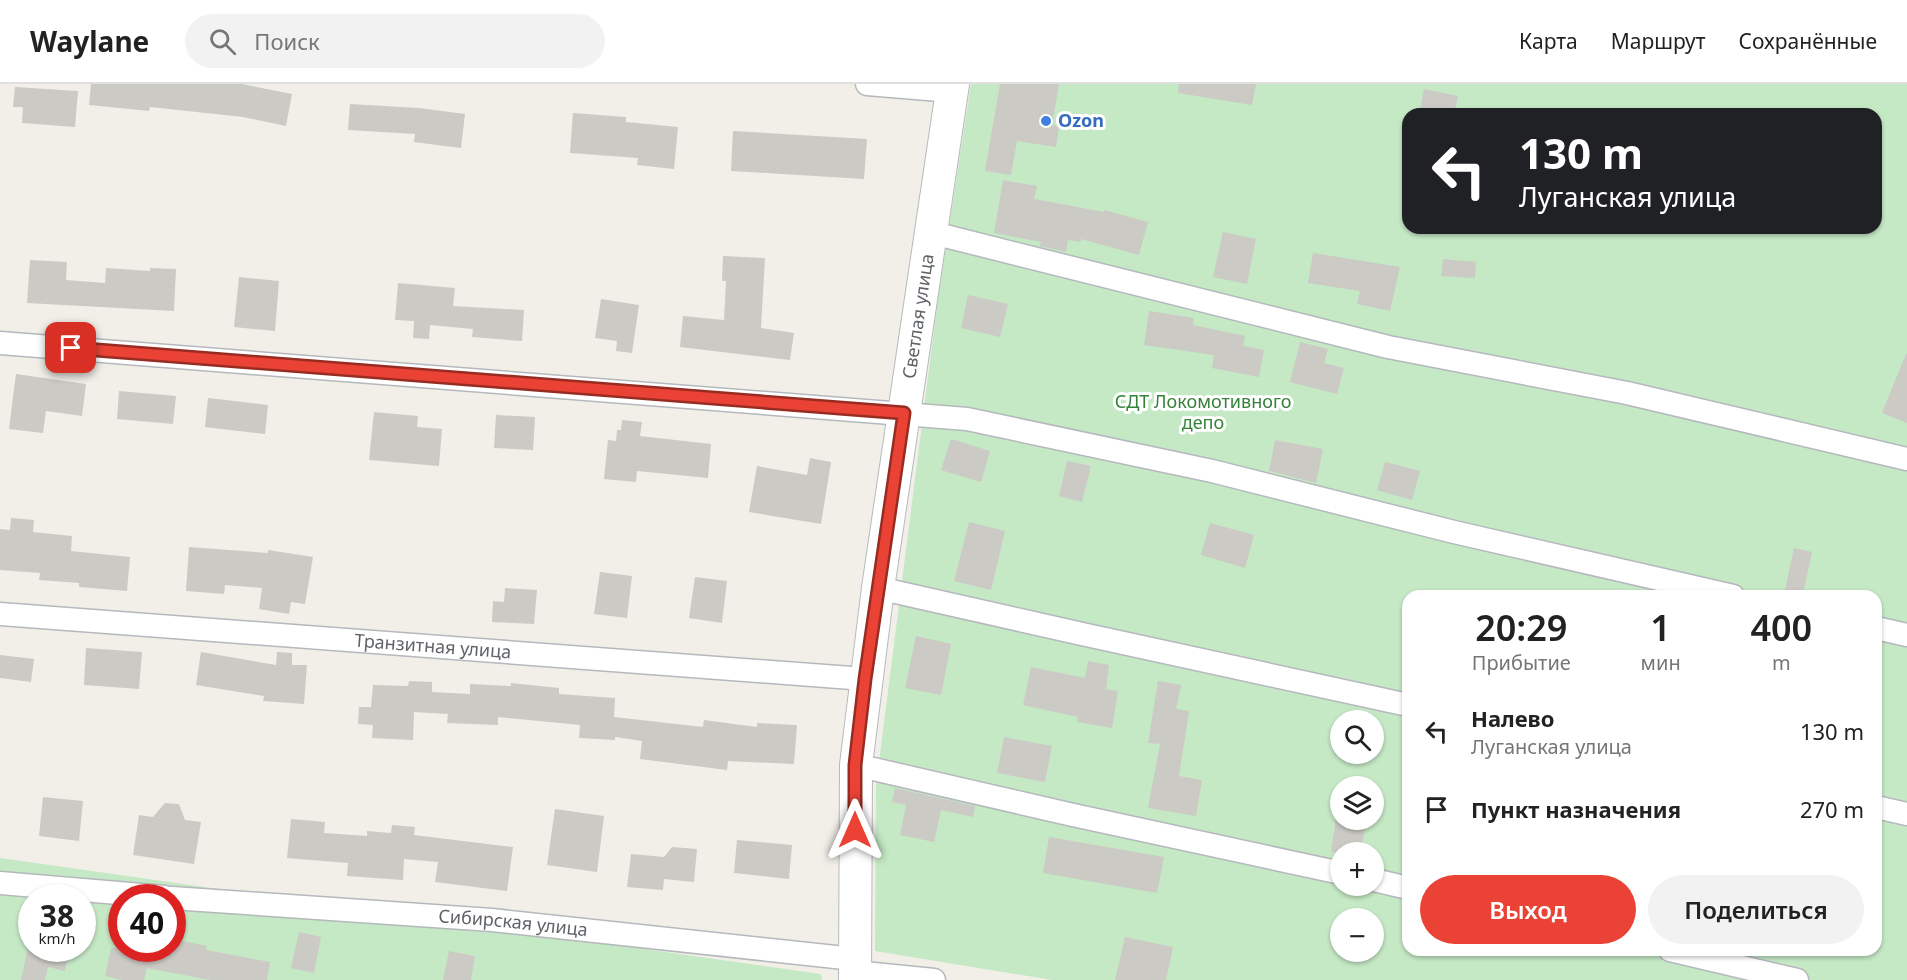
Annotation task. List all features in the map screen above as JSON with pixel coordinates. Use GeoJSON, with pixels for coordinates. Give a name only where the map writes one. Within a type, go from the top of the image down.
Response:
{"type":"FeatureCollection","features":[{"type":"Feature","properties":{"kind":"street"},"geometry":{"type":"LineString","coordinates":[[867,84],[953,87]]}},
{"type":"Feature","properties":{"kind":"street","name":"Светлая улица"},"geometry":{"type":"LineString","coordinates":[[854,970],[855,765],[878,588],[953,87]]}},
{"type":"Feature","properties":{"kind":"street"},"geometry":{"type":"LineString","coordinates":[[933,232],[1388,347],[1627,393],[1907,459]]}},
{"type":"Feature","properties":{"kind":"street"},"geometry":{"type":"LineString","coordinates":[[0,343],[967,418],[1212,471],[1454,532],[1706,590]]}},
{"type":"Feature","properties":{"kind":"street"},"geometry":{"type":"LineString","coordinates":[[878,588],[1402,704]]}},
{"type":"Feature","properties":{"kind":"street","name":"Транзитная улица"},"geometry":{"type":"LineString","coordinates":[[0,614],[865,679]]}},
{"type":"Feature","properties":{"kind":"street"},"geometry":{"type":"LineString","coordinates":[[1882,629],[1907,635]]}},
{"type":"Feature","properties":{"kind":"street"},"geometry":{"type":"LineString","coordinates":[[855,765],[1330,871]]}},
{"type":"Feature","properties":{"kind":"street"},"geometry":{"type":"LineString","coordinates":[[1882,808],[1907,814]]}},
{"type":"Feature","properties":{"kind":"street"},"geometry":{"type":"LineString","coordinates":[[1384,882],[1402,887]]}},
{"type":"Feature","properties":{"kind":"street"},"geometry":{"type":"LineString","coordinates":[[0,883],[108,892]]}},
{"type":"Feature","properties":{"kind":"street","name":"Сибирская улица"},"geometry":{"type":"LineString","coordinates":[[186,899],[492,920],[934,980]]}},
{"type":"Feature","properties":{"kind":"street"},"geometry":{"type":"LineString","coordinates":[[1695,956],[1797,980]]}},
{"type":"Feature","properties":{"kind":"green space","name":"СДТ Локомотивного депо"},"geometry":{"type":"Polygon","coordinates":[[[971,84],[1907,84],[1907,980],[1052,980],[875,951],[876,786],[938,298],[971,84]]]}},
{"type":"Feature","properties":{"kind":"green space"},"geometry":{"type":"Polygon","coordinates":[[[0,858],[184,884],[108,884],[108,962],[186,962],[186,884],[821,974],[822,980],[0,980],[0,858]]]}},
{"type":"Feature","properties":{"kind":"building"},"geometry":{"type":"Polygon","coordinates":[[[91,84],[242,84],[292,94],[286,126],[243,117],[150,107],[149,111],[89,105],[91,84]]]}},
{"type":"Feature","properties":{"kind":"building"},"geometry":{"type":"Polygon","coordinates":[[[1000,84],[1059,84],[1052,125],[1059,126],[1056,147],[1017,141],[1011,175],[985,171],[1000,84]]]}},
{"type":"Feature","properties":{"kind":"building"},"geometry":{"type":"Polygon","coordinates":[[[1179,84],[1256,84],[1252,105],[1178,93],[1179,84]]]}},
{"type":"Feature","properties":{"kind":"building"},"geometry":{"type":"Polygon","coordinates":[[[15,87],[78,91],[75,127],[22,123],[23,107],[13,107],[15,87]]]}},
{"type":"Feature","properties":{"kind":"building"},"geometry":{"type":"Polygon","coordinates":[[[1424,89],[1458,96],[1455,108],[1420,108],[1424,89]]]}},
{"type":"Feature","properties":{"kind":"building"},"geometry":{"type":"Polygon","coordinates":[[[350,104],[419,108],[465,114],[461,148],[414,142],[415,134],[348,130],[350,104]]]}},
{"type":"Feature","properties":{"kind":"building"},"geometry":{"type":"Polygon","coordinates":[[[573,113],[626,117],[626,122],[678,127],[674,169],[637,165],[638,158],[570,153],[573,113]]]}},
{"type":"Feature","properties":{"kind":"building"},"geometry":{"type":"Polygon","coordinates":[[[733,131],[867,139],[864,179],[731,171],[733,131]]]}},
{"type":"Feature","properties":{"kind":"building"},"geometry":{"type":"Polygon","coordinates":[[[1003,180],[1037,186],[1034,199],[1104,212],[1104,210],[1148,222],[1139,255],[1081,239],[1080,242],[1068,240],[1066,252],[1040,246],[1041,242],[994,233],[1003,180]]]}},
{"type":"Feature","properties":{"kind":"building"},"geometry":{"type":"Polygon","coordinates":[[[1223,232],[1256,239],[1247,284],[1213,277],[1223,232]]]}},
{"type":"Feature","properties":{"kind":"building"},"geometry":{"type":"Polygon","coordinates":[[[1313,253],[1400,267],[1390,311],[1357,304],[1360,291],[1308,283],[1313,253]]]}},
{"type":"Feature","properties":{"kind":"building"},"geometry":{"type":"Polygon","coordinates":[[[723,256],[765,258],[761,328],[794,333],[790,360],[680,347],[683,316],[724,320],[726,281],[722,281],[723,256]]]}},
{"type":"Feature","properties":{"kind":"building"},"geometry":{"type":"Polygon","coordinates":[[[1443,259],[1476,262],[1475,278],[1441,276],[1443,259]]]}},
{"type":"Feature","properties":{"kind":"building"},"geometry":{"type":"Polygon","coordinates":[[[30,260],[67,262],[66,280],[105,283],[106,268],[150,271],[150,268],[176,269],[174,311],[27,303],[30,260]]]}},
{"type":"Feature","properties":{"kind":"building"},"geometry":{"type":"Polygon","coordinates":[[[239,277],[279,281],[275,331],[234,327],[239,277]]]}},
{"type":"Feature","properties":{"kind":"building"},"geometry":{"type":"Polygon","coordinates":[[[398,283],[455,288],[453,306],[524,310],[522,341],[472,337],[473,329],[430,325],[429,339],[413,338],[414,321],[395,320],[398,283]]]}},
{"type":"Feature","properties":{"kind":"building"},"geometry":{"type":"Polygon","coordinates":[[[968,295],[1008,304],[1000,337],[961,328],[968,295]]]}},
{"type":"Feature","properties":{"kind":"building"},"geometry":{"type":"Polygon","coordinates":[[[601,299],[639,305],[632,353],[616,351],[617,341],[595,338],[601,299]]]}},
{"type":"Feature","properties":{"kind":"building"},"geometry":{"type":"Polygon","coordinates":[[[1149,311],[1194,318],[1193,325],[1245,336],[1243,346],[1264,350],[1259,377],[1212,368],[1214,355],[1144,345],[1149,311]]]}},
{"type":"Feature","properties":{"kind":"building"},"geometry":{"type":"Polygon","coordinates":[[[1300,342],[1328,349],[1324,363],[1344,368],[1337,394],[1290,382],[1300,342]]]}},
{"type":"Feature","properties":{"kind":"building"},"geometry":{"type":"Polygon","coordinates":[[[1907,354],[1907,423],[1882,413],[1907,354]]]}},
{"type":"Feature","properties":{"kind":"building"},"geometry":{"type":"Polygon","coordinates":[[[16,374],[86,384],[82,416],[46,411],[43,433],[9,429],[16,374]]]}},
{"type":"Feature","properties":{"kind":"building"},"geometry":{"type":"Polygon","coordinates":[[[119,391],[176,396],[173,424],[117,419],[119,391]]]}},
{"type":"Feature","properties":{"kind":"building"},"geometry":{"type":"Polygon","coordinates":[[[208,398],[268,405],[265,434],[205,427],[208,398]]]}},
{"type":"Feature","properties":{"kind":"building"},"geometry":{"type":"Polygon","coordinates":[[[374,412],[418,416],[417,427],[442,429],[439,466],[369,460],[374,412]]]}},
{"type":"Feature","properties":{"kind":"building"},"geometry":{"type":"Polygon","coordinates":[[[496,415],[535,417],[533,450],[494,448],[496,415]]]}},
{"type":"Feature","properties":{"kind":"building"},"geometry":{"type":"Polygon","coordinates":[[[622,420],[642,422],[640,436],[711,444],[708,478],[637,471],[636,482],[604,479],[608,440],[616,441],[617,430],[621,430],[622,420]]]}},
{"type":"Feature","properties":{"kind":"building"},"geometry":{"type":"Polygon","coordinates":[[[951,439],[990,451],[981,482],[941,470],[951,439]]]}},
{"type":"Feature","properties":{"kind":"building"},"geometry":{"type":"Polygon","coordinates":[[[1275,440],[1323,449],[1316,483],[1269,471],[1275,440]]]}},
{"type":"Feature","properties":{"kind":"building"},"geometry":{"type":"Polygon","coordinates":[[[810,458],[831,462],[821,524],[749,512],[757,466],[807,475],[810,458]]]}},
{"type":"Feature","properties":{"kind":"building"},"geometry":{"type":"Polygon","coordinates":[[[1067,461],[1091,466],[1082,502],[1059,496],[1067,461]]]}},
{"type":"Feature","properties":{"kind":"building"},"geometry":{"type":"Polygon","coordinates":[[[1385,462],[1420,471],[1412,500],[1377,490],[1385,462]]]}},
{"type":"Feature","properties":{"kind":"building"},"geometry":{"type":"Polygon","coordinates":[[[11,518],[34,520],[33,532],[72,536],[71,551],[130,557],[127,591],[79,587],[79,583],[39,580],[40,573],[0,570],[0,529],[10,530],[11,518]]]}},
{"type":"Feature","properties":{"kind":"building"},"geometry":{"type":"Polygon","coordinates":[[[969,522],[1005,531],[991,590],[954,581],[969,522]]]}},
{"type":"Feature","properties":{"kind":"building"},"geometry":{"type":"Polygon","coordinates":[[[1210,523],[1254,535],[1245,568],[1201,555],[1210,523]]]}},
{"type":"Feature","properties":{"kind":"building"},"geometry":{"type":"Polygon","coordinates":[[[189,547],[268,553],[268,550],[313,557],[305,604],[291,602],[289,614],[259,609],[262,588],[225,585],[224,594],[186,591],[189,547]]]}},
{"type":"Feature","properties":{"kind":"building"},"geometry":{"type":"Polygon","coordinates":[[[1794,548],[1812,552],[1804,590],[1785,590],[1794,548]]]}},
{"type":"Feature","properties":{"kind":"building"},"geometry":{"type":"Polygon","coordinates":[[[600,572],[632,576],[627,618],[594,614],[600,572]]]}},
{"type":"Feature","properties":{"kind":"building"},"geometry":{"type":"Polygon","coordinates":[[[695,577],[727,581],[722,623],[689,618],[695,577]]]}},
{"type":"Feature","properties":{"kind":"building"},"geometry":{"type":"Polygon","coordinates":[[[505,588],[537,590],[534,624],[492,622],[493,601],[504,602],[505,588]]]}},
{"type":"Feature","properties":{"kind":"building"},"geometry":{"type":"Polygon","coordinates":[[[916,636],[951,644],[941,695],[905,688],[916,636]]]}},
{"type":"Feature","properties":{"kind":"building"},"geometry":{"type":"Polygon","coordinates":[[[86,648],[142,652],[139,689],[84,685],[86,648]]]}},
{"type":"Feature","properties":{"kind":"building"},"geometry":{"type":"Polygon","coordinates":[[[201,652],[276,665],[277,652],[292,653],[292,665],[307,665],[304,704],[263,701],[264,696],[196,685],[201,652]]]}},
{"type":"Feature","properties":{"kind":"building"},"geometry":{"type":"Polygon","coordinates":[[[0,655],[34,659],[31,682],[0,678],[0,655]]]}},
{"type":"Feature","properties":{"kind":"building"},"geometry":{"type":"Polygon","coordinates":[[[1088,661],[1109,665],[1106,689],[1118,691],[1112,728],[1077,722],[1078,717],[1023,705],[1031,667],[1085,678],[1088,661]]]}},
{"type":"Feature","properties":{"kind":"building"},"geometry":{"type":"Polygon","coordinates":[[[409,681],[432,682],[432,692],[470,694],[470,684],[511,686],[511,683],[559,688],[559,694],[615,698],[614,717],[703,727],[704,720],[757,727],[757,723],[797,725],[794,764],[728,761],[727,770],[640,759],[642,741],[615,737],[615,740],[579,738],[580,725],[498,717],[498,725],[447,723],[448,714],[414,712],[413,740],[372,738],[373,725],[358,724],[359,707],[371,707],[373,685],[408,686],[409,681]]]}},
{"type":"Feature","properties":{"kind":"building"},"geometry":{"type":"Polygon","coordinates":[[[1158,681],[1181,685],[1176,709],[1189,711],[1179,776],[1202,780],[1196,816],[1148,808],[1160,744],[1148,743],[1158,681]]]}},
{"type":"Feature","properties":{"kind":"building"},"geometry":{"type":"Polygon","coordinates":[[[1004,737],[1052,746],[1045,782],[997,773],[1004,737]]]}},
{"type":"Feature","properties":{"kind":"building"},"geometry":{"type":"Polygon","coordinates":[[[895,788],[975,806],[973,817],[941,810],[934,842],[900,835],[906,805],[892,802],[895,788]]]}},
{"type":"Feature","properties":{"kind":"building"},"geometry":{"type":"Polygon","coordinates":[[[43,797],[83,801],[79,841],[39,836],[43,797]]]}},
{"type":"Feature","properties":{"kind":"building"},"geometry":{"type":"Polygon","coordinates":[[[165,803],[179,804],[185,820],[201,822],[194,864],[133,855],[139,815],[153,817],[165,803]]]}},
{"type":"Feature","properties":{"kind":"building"},"geometry":{"type":"Polygon","coordinates":[[[555,809],[604,816],[597,872],[547,865],[555,809]]]}},
{"type":"Feature","properties":{"kind":"building"},"geometry":{"type":"Polygon","coordinates":[[[291,819],[325,822],[324,833],[367,836],[367,831],[391,833],[392,825],[415,827],[414,835],[513,847],[507,891],[435,882],[438,862],[404,859],[403,880],[347,876],[348,863],[287,858],[291,819]]]}},
{"type":"Feature","properties":{"kind":"building"},"geometry":{"type":"Polygon","coordinates":[[[1334,830],[1365,830],[1363,842],[1332,842],[1334,830]]]}},
{"type":"Feature","properties":{"kind":"building"},"geometry":{"type":"Polygon","coordinates":[[[1049,837],[1164,857],[1157,893],[1043,873],[1049,837]]]}},
{"type":"Feature","properties":{"kind":"building"},"geometry":{"type":"Polygon","coordinates":[[[737,840],[792,845],[789,879],[734,873],[737,840]]]}},
{"type":"Feature","properties":{"kind":"building"},"geometry":{"type":"Polygon","coordinates":[[[672,847],[697,849],[694,882],[664,879],[663,890],[627,887],[631,854],[664,857],[672,847]]]}},
{"type":"Feature","properties":{"kind":"building"},"geometry":{"type":"Polygon","coordinates":[[[299,932],[321,937],[314,973],[291,968],[299,932]]]}},
{"type":"Feature","properties":{"kind":"building"},"geometry":{"type":"Polygon","coordinates":[[[1125,937],[1173,947],[1166,980],[1115,980],[1125,937]]]}},
{"type":"Feature","properties":{"kind":"building"},"geometry":{"type":"Polygon","coordinates":[[[186,942],[207,946],[206,950],[270,962],[267,980],[210,980],[147,968],[144,980],[122,980],[105,976],[108,962],[186,962],[186,942]]]}},
{"type":"Feature","properties":{"kind":"building"},"geometry":{"type":"Polygon","coordinates":[[[449,951],[475,956],[471,980],[443,980],[449,951]]]}},
{"type":"Feature","properties":{"kind":"building"},"geometry":{"type":"Polygon","coordinates":[[[25,962],[67,962],[65,971],[48,967],[45,980],[21,980],[25,962]]]}},
{"type":"Feature","properties":{"kind":"place","name":"Ozon"},"geometry":{"type":"Point","coordinates":[1046,121]}},
{"type":"Feature","properties":{"kind":"route"},"geometry":{"type":"LineString","coordinates":[[71,348],[904,413],[865,679],[855,765],[855,830]]}}]}
